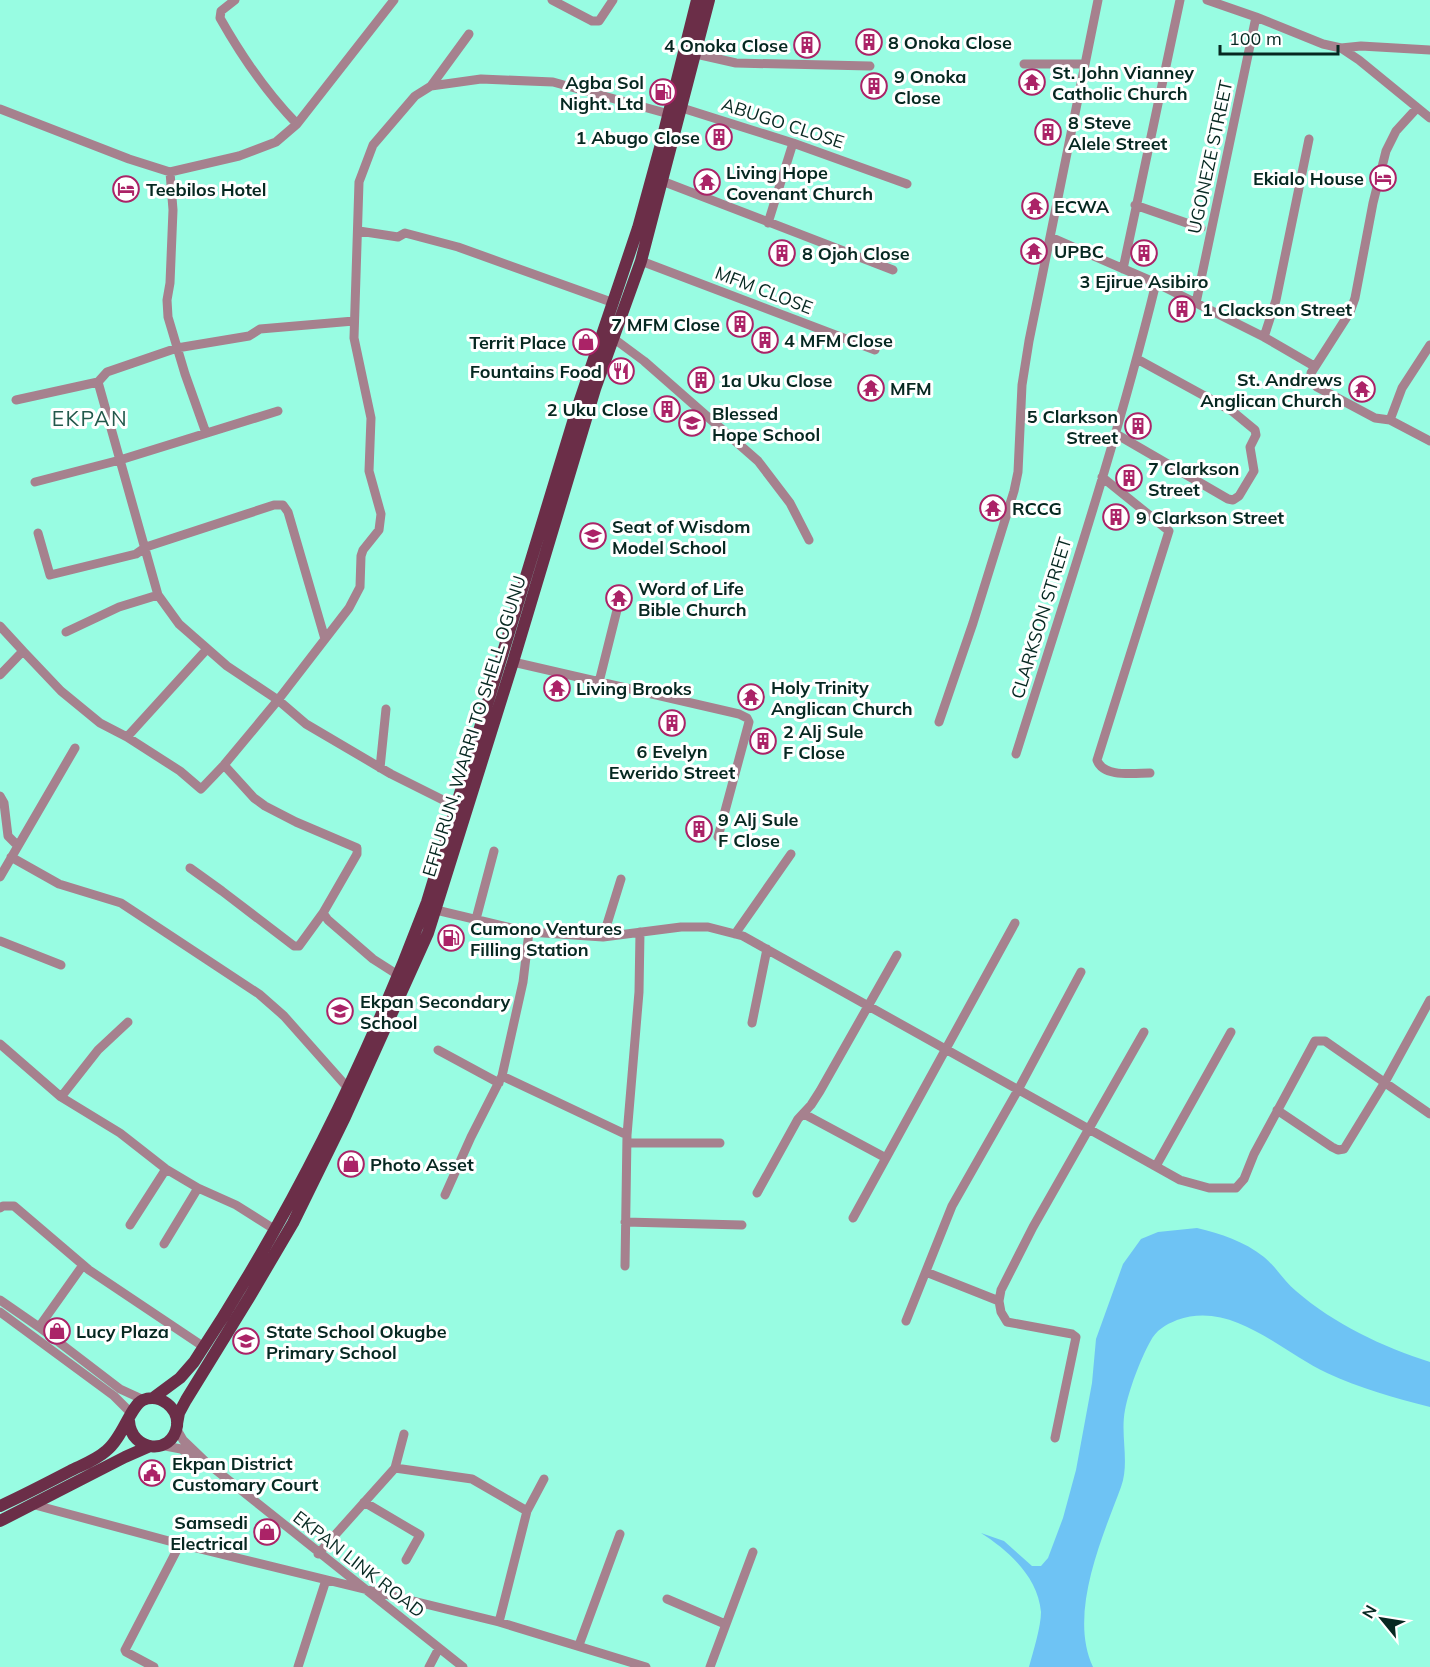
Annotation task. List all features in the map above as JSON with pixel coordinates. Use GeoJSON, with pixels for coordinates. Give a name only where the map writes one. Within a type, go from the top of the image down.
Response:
{"type":"FeatureCollection","features":[{"type":"Feature","properties":{"kind":"main road","name":"EFFURUN, WARRI TO SHELL OGUNU"},"geometry":{"type":"LineString","coordinates":[[148,1399],[180,1378],[194,1362],[274,1229],[347,1087],[398,975],[427,902],[576,412],[638,228],[697,0]]}},
{"type":"Feature","properties":{"kind":"main road","name":"EFFURUN, WARRI TO SHELL OGUNU"},"geometry":{"type":"LineString","coordinates":[[176,1426],[186,1400],[293,1223],[345,1117],[419,955],[436,910],[595,389],[641,261],[709,0]]}},
{"type":"Feature","properties":{"kind":"main road"},"geometry":{"type":"LineString","coordinates":[[511,622],[524,626]]}},
{"type":"Feature","properties":{"kind":"main road"},"geometry":{"type":"LineString","coordinates":[[0,1506],[105,1452],[120,1437],[136,1406],[148,1399],[167,1403],[176,1416],[173,1436],[155,1446],[125,1457],[0,1521]]}},
{"type":"Feature","properties":{"kind":"main road"},"geometry":{"type":"LineString","coordinates":[[130,1417],[132,1435],[143,1445],[155,1446]]}},
{"type":"Feature","properties":{"kind":"street"},"geometry":{"type":"LineString","coordinates":[[235,0],[222,11],[220,18],[244,59],[273,100],[297,124]]}},
{"type":"Feature","properties":{"kind":"street"},"geometry":{"type":"LineString","coordinates":[[0,109],[129,159],[170,172],[239,156],[276,142],[297,124],[394,0]]}},
{"type":"Feature","properties":{"kind":"street"},"geometry":{"type":"LineString","coordinates":[[552,0],[592,21],[599,21],[613,0]]}},
{"type":"Feature","properties":{"kind":"street"},"geometry":{"type":"LineString","coordinates":[[939,722],[1014,491],[1018,472],[1022,385],[1098,0]]}},
{"type":"Feature","properties":{"kind":"street"},"geometry":{"type":"LineString","coordinates":[[1123,269],[1180,0]]}},
{"type":"Feature","properties":{"kind":"street"},"geometry":{"type":"LineString","coordinates":[[1207,0],[1323,44],[1341,48],[1361,46],[1430,50]]}},
{"type":"Feature","properties":{"kind":"street","name":"UGONEZE STREET"},"geometry":{"type":"LineString","coordinates":[[1197,303],[1256,17]]}},
{"type":"Feature","properties":{"kind":"street"},"geometry":{"type":"LineString","coordinates":[[0,626],[61,691],[100,723],[180,771],[201,789],[278,700],[349,608],[360,587],[363,550],[379,530],[381,521],[378,499],[369,471],[371,418],[354,338],[359,182],[373,145],[415,96],[431,86],[469,34]]}},
{"type":"Feature","properties":{"kind":"street"},"geometry":{"type":"LineString","coordinates":[[1341,48],[1430,118]]}},
{"type":"Feature","properties":{"kind":"street"},"geometry":{"type":"LineString","coordinates":[[696,54],[736,63],[870,66]]}},
{"type":"Feature","properties":{"kind":"street"},"geometry":{"type":"LineString","coordinates":[[1024,63],[1085,64]]}},
{"type":"Feature","properties":{"kind":"street"},"geometry":{"type":"LineString","coordinates":[[431,86],[481,79],[553,82],[669,114]]}},
{"type":"Feature","properties":{"kind":"street","name":"ABUGO CLOSE"},"geometry":{"type":"LineString","coordinates":[[682,108],[793,143],[907,184]]}},
{"type":"Feature","properties":{"kind":"street"},"geometry":{"type":"LineString","coordinates":[[1417,108],[1396,131],[1386,152],[1373,203],[1355,298],[1350,312],[1311,373],[1312,382],[1317,387],[1375,418],[1390,420],[1430,441]]}},
{"type":"Feature","properties":{"kind":"street"},"geometry":{"type":"LineString","coordinates":[[1264,337],[1276,300],[1309,139]]}},
{"type":"Feature","properties":{"kind":"street"},"geometry":{"type":"LineString","coordinates":[[768,223],[793,143]]}},
{"type":"Feature","properties":{"kind":"street"},"geometry":{"type":"LineString","coordinates":[[170,172],[173,210],[168,317],[206,433]]}},
{"type":"Feature","properties":{"kind":"street"},"geometry":{"type":"LineString","coordinates":[[662,181],[893,270]]}},
{"type":"Feature","properties":{"kind":"street"},"geometry":{"type":"LineString","coordinates":[[1135,206],[1202,228]]}},
{"type":"Feature","properties":{"kind":"street"},"geometry":{"type":"LineString","coordinates":[[359,231],[398,237],[405,233],[458,247],[614,303]]}},
{"type":"Feature","properties":{"kind":"street"},"geometry":{"type":"LineString","coordinates":[[1050,237],[1197,303],[1264,337],[1314,366]]}},
{"type":"Feature","properties":{"kind":"street","name":"MFM CLOSE"},"geometry":{"type":"LineString","coordinates":[[641,261],[875,350]]}},
{"type":"Feature","properties":{"kind":"street","name":"CLARKSON STREET"},"geometry":{"type":"LineString","coordinates":[[1016,754],[1116,434],[1156,283]]}},
{"type":"Feature","properties":{"kind":"street"},"geometry":{"type":"LineString","coordinates":[[16,400],[98,382],[107,372],[177,348],[249,336],[260,329],[354,321]]}},
{"type":"Feature","properties":{"kind":"street"},"geometry":{"type":"LineString","coordinates":[[613,338],[653,368],[758,461],[790,503],[809,540]]}},
{"type":"Feature","properties":{"kind":"street"},"geometry":{"type":"LineString","coordinates":[[1390,420],[1402,388],[1430,345]]}},
{"type":"Feature","properties":{"kind":"street"},"geometry":{"type":"LineString","coordinates":[[1116,434],[1228,499],[1233,500],[1239,496],[1254,471],[1250,447],[1256,435],[1255,430],[1232,411],[1137,359]]}},
{"type":"Feature","properties":{"kind":"street"},"geometry":{"type":"LineString","coordinates":[[98,382],[158,595],[178,624],[227,666],[278,700],[306,724],[380,768],[455,806]]}},
{"type":"Feature","properties":{"kind":"street"},"geometry":{"type":"LineString","coordinates":[[35,482],[120,460],[278,411]]}},
{"type":"Feature","properties":{"kind":"street"},"geometry":{"type":"LineString","coordinates":[[1102,477],[1169,531],[1108,719],[1097,760],[1098,765],[1104,770],[1118,773],[1150,773]]}},
{"type":"Feature","properties":{"kind":"street"},"geometry":{"type":"LineString","coordinates":[[38,533],[50,575],[136,554],[146,547],[283,505],[288,512],[325,639]]}},
{"type":"Feature","properties":{"kind":"street"},"geometry":{"type":"LineString","coordinates":[[66,632],[119,607],[158,595]]}},
{"type":"Feature","properties":{"kind":"street"},"geometry":{"type":"LineString","coordinates":[[599,682],[617,610]]}},
{"type":"Feature","properties":{"kind":"street"},"geometry":{"type":"LineString","coordinates":[[126,737],[207,649]]}},
{"type":"Feature","properties":{"kind":"street"},"geometry":{"type":"LineString","coordinates":[[0,675],[23,651]]}},
{"type":"Feature","properties":{"kind":"street"},"geometry":{"type":"LineString","coordinates":[[513,662],[739,714],[747,718],[749,722],[718,837]]}},
{"type":"Feature","properties":{"kind":"street"},"geometry":{"type":"LineString","coordinates":[[380,768],[386,709]]}},
{"type":"Feature","properties":{"kind":"street"},"geometry":{"type":"LineString","coordinates":[[0,877],[75,748]]}},
{"type":"Feature","properties":{"kind":"street"},"geometry":{"type":"LineString","coordinates":[[190,868],[294,946],[299,946],[324,913],[357,854],[357,848],[296,822],[254,798],[224,765]]}},
{"type":"Feature","properties":{"kind":"street"},"geometry":{"type":"LineString","coordinates":[[0,796],[4,803],[8,836],[18,846]]}},
{"type":"Feature","properties":{"kind":"street"},"geometry":{"type":"LineString","coordinates":[[476,919],[494,851]]}},
{"type":"Feature","properties":{"kind":"street"},"geometry":{"type":"LineString","coordinates":[[735,934],[791,854]]}},
{"type":"Feature","properties":{"kind":"street"},"geometry":{"type":"LineString","coordinates":[[11,857],[59,884],[121,903],[259,994],[284,1016],[347,1087]]}},
{"type":"Feature","properties":{"kind":"street"},"geometry":{"type":"LineString","coordinates":[[603,937],[621,879]]}},
{"type":"Feature","properties":{"kind":"street"},"geometry":{"type":"LineString","coordinates":[[436,910],[529,932],[603,937],[681,927],[708,927],[743,936],[1089,1130],[1193,1185],[1225,1190],[1236,1188],[1244,1179],[1254,1154],[1315,1041],[1325,1041],[1430,1114]]}},
{"type":"Feature","properties":{"kind":"street"},"geometry":{"type":"LineString","coordinates":[[324,913],[328,920],[373,959],[398,975]]}},
{"type":"Feature","properties":{"kind":"street"},"geometry":{"type":"LineString","coordinates":[[853,1218],[1016,923]]}},
{"type":"Feature","properties":{"kind":"street"},"geometry":{"type":"LineString","coordinates":[[445,1195],[471,1137],[501,1080],[523,982],[529,932]]}},
{"type":"Feature","properties":{"kind":"street"},"geometry":{"type":"LineString","coordinates":[[625,1266],[627,1139],[639,993],[639,932]]}},
{"type":"Feature","properties":{"kind":"street"},"geometry":{"type":"LineString","coordinates":[[0,941],[61,965]]}},
{"type":"Feature","properties":{"kind":"street"},"geometry":{"type":"LineString","coordinates":[[752,1023],[767,949]]}},
{"type":"Feature","properties":{"kind":"street"},"geometry":{"type":"LineString","coordinates":[[757,1193],[798,1119],[820,1091],[897,955]]}},
{"type":"Feature","properties":{"kind":"street"},"geometry":{"type":"LineString","coordinates":[[906,1322],[952,1206],[1081,972]]}},
{"type":"Feature","properties":{"kind":"street"},"geometry":{"type":"LineString","coordinates":[[1277,1110],[1340,1150],[1346,1147],[1426,1017],[1430,1000]]}},
{"type":"Feature","properties":{"kind":"street"},"geometry":{"type":"LineString","coordinates":[[61,1097],[98,1050],[128,1022]]}},
{"type":"Feature","properties":{"kind":"street"},"geometry":{"type":"LineString","coordinates":[[1055,1438],[1076,1337],[1072,1334],[1007,1322],[1001,1312],[999,1301],[1001,1290],[1033,1227],[1144,1032]]}},
{"type":"Feature","properties":{"kind":"street"},"geometry":{"type":"LineString","coordinates":[[1156,1166],[1231,1032]]}},
{"type":"Feature","properties":{"kind":"street"},"geometry":{"type":"LineString","coordinates":[[0,1044],[61,1097],[120,1134],[166,1169],[198,1188],[236,1205],[274,1229]]}},
{"type":"Feature","properties":{"kind":"street"},"geometry":{"type":"LineString","coordinates":[[438,1050],[627,1139],[720,1143]]}},
{"type":"Feature","properties":{"kind":"street"},"geometry":{"type":"LineString","coordinates":[[804,1114],[886,1158]]}},
{"type":"Feature","properties":{"kind":"street"},"geometry":{"type":"LineString","coordinates":[[130,1225],[166,1169]]}},
{"type":"Feature","properties":{"kind":"street"},"geometry":{"type":"LineString","coordinates":[[164,1244],[198,1188]]}},
{"type":"Feature","properties":{"kind":"street"},"geometry":{"type":"LineString","coordinates":[[0,1208],[14,1206],[83,1265],[204,1347]]}},
{"type":"Feature","properties":{"kind":"street"},"geometry":{"type":"LineString","coordinates":[[626,1222],[742,1225]]}},
{"type":"Feature","properties":{"kind":"street"},"geometry":{"type":"LineString","coordinates":[[39,1327],[83,1265]]}},
{"type":"Feature","properties":{"kind":"street"},"geometry":{"type":"LineString","coordinates":[[926,1272],[999,1301]]}},
{"type":"Feature","properties":{"kind":"street"},"geometry":{"type":"LineString","coordinates":[[0,1300],[39,1327],[117,1392],[130,1417]]}},
{"type":"Feature","properties":{"kind":"street"},"geometry":{"type":"LineString","coordinates":[[0,1312],[117,1392],[148,1399]]}},
{"type":"Feature","properties":{"kind":"street"},"geometry":{"type":"LineString","coordinates":[[176,1426],[189,1446],[207,1463]]}},
{"type":"Feature","properties":{"kind":"street"},"geometry":{"type":"LineString","coordinates":[[318,1554],[395,1468],[404,1434]]}},
{"type":"Feature","properties":{"kind":"street"},"geometry":{"type":"LineString","coordinates":[[155,1446],[181,1449],[207,1463]]}},
{"type":"Feature","properties":{"kind":"street","name":"EKPAN LINK ROAD"},"geometry":{"type":"LineString","coordinates":[[207,1463],[318,1554],[463,1667]]}},
{"type":"Feature","properties":{"kind":"street"},"geometry":{"type":"LineString","coordinates":[[395,1468],[472,1479],[527,1510]]}},
{"type":"Feature","properties":{"kind":"street"},"geometry":{"type":"LineString","coordinates":[[499,1622],[527,1510],[544,1479]]}},
{"type":"Feature","properties":{"kind":"street"},"geometry":{"type":"LineString","coordinates":[[364,1502],[420,1535],[406,1560]]}},
{"type":"Feature","properties":{"kind":"street"},"geometry":{"type":"LineString","coordinates":[[35,1505],[180,1544],[499,1622],[646,1667]]}},
{"type":"Feature","properties":{"kind":"street"},"geometry":{"type":"LineString","coordinates":[[579,1645],[620,1534]]}},
{"type":"Feature","properties":{"kind":"street"},"geometry":{"type":"LineString","coordinates":[[154,1667],[125,1650],[180,1544]]}},
{"type":"Feature","properties":{"kind":"street"},"geometry":{"type":"LineString","coordinates":[[710,1667],[753,1552]]}},
{"type":"Feature","properties":{"kind":"street"},"geometry":{"type":"LineString","coordinates":[[298,1667],[326,1580]]}},
{"type":"Feature","properties":{"kind":"street"},"geometry":{"type":"LineString","coordinates":[[667,1599],[725,1624]]}},
{"type":"Feature","properties":{"kind":"street"},"geometry":{"type":"LineString","coordinates":[[429,1667],[439,1648]]}},
{"type":"Feature","properties":{"kind":"water"},"geometry":{"type":"Polygon","coordinates":[[[1197,1228],[1232,1239],[1256,1251],[1296,1291],[1343,1324],[1377,1342],[1430,1362],[1430,1407],[1377,1392],[1327,1373],[1236,1322],[1217,1317],[1197,1316],[1177,1320],[1165,1326],[1155,1334],[1146,1349],[1132,1384],[1125,1410],[1124,1478],[1097,1552],[1086,1600],[1084,1624],[1086,1646],[1093,1667],[1029,1667],[1040,1625],[1039,1599],[1028,1576],[1020,1566],[1002,1548],[981,1533],[1004,1541],[1032,1566],[1041,1566],[1048,1558],[1063,1518],[1076,1470],[1092,1383],[1096,1339],[1123,1264],[1141,1239],[1158,1232],[1197,1228]]]}},
{"type":"Feature","properties":{"kind":"place","name":"8 Onoka Close"},"geometry":{"type":"Point","coordinates":[869,42]}},
{"type":"Feature","properties":{"kind":"place","name":"4 Onoka Close"},"geometry":{"type":"Point","coordinates":[807,45]}},
{"type":"Feature","properties":{"kind":"place","name":"St. John Vianney Catholic Church"},"geometry":{"type":"Point","coordinates":[1032,82]}},
{"type":"Feature","properties":{"kind":"place","name":"9 Onoka Close"},"geometry":{"type":"Point","coordinates":[874,86]}},
{"type":"Feature","properties":{"kind":"place","name":"Agba Sol Night. Ltd"},"geometry":{"type":"Point","coordinates":[663,92]}},
{"type":"Feature","properties":{"kind":"place","name":"8 Steve Alele Street"},"geometry":{"type":"Point","coordinates":[1048,132]}},
{"type":"Feature","properties":{"kind":"place","name":"1 Abugo Close"},"geometry":{"type":"Point","coordinates":[719,137]}},
{"type":"Feature","properties":{"kind":"place","name":"Ekialo House"},"geometry":{"type":"Point","coordinates":[1383,178]}},
{"type":"Feature","properties":{"kind":"place","name":"Living Hope Covenant Church"},"geometry":{"type":"Point","coordinates":[707,182]}},
{"type":"Feature","properties":{"kind":"place","name":"Teebilos Hotel"},"geometry":{"type":"Point","coordinates":[126,189]}},
{"type":"Feature","properties":{"kind":"place","name":"ECWA"},"geometry":{"type":"Point","coordinates":[1035,206]}},
{"type":"Feature","properties":{"kind":"place","name":"UPBC"},"geometry":{"type":"Point","coordinates":[1034,251]}},
{"type":"Feature","properties":{"kind":"place","name":"8 Ojoh Close"},"geometry":{"type":"Point","coordinates":[782,253]}},
{"type":"Feature","properties":{"kind":"place","name":"3 Ejirue Asibiro"},"geometry":{"type":"Point","coordinates":[1144,253]}},
{"type":"Feature","properties":{"kind":"place","name":"1 Clackson Street"},"geometry":{"type":"Point","coordinates":[1182,309]}},
{"type":"Feature","properties":{"kind":"place","name":"7 MFM Close"},"geometry":{"type":"Point","coordinates":[740,324]}},
{"type":"Feature","properties":{"kind":"place","name":"4 MFM Close"},"geometry":{"type":"Point","coordinates":[765,340]}},
{"type":"Feature","properties":{"kind":"place","name":"Territ Place"},"geometry":{"type":"Point","coordinates":[586,342]}},
{"type":"Feature","properties":{"kind":"place","name":"Fountains Food"},"geometry":{"type":"Point","coordinates":[621,371]}},
{"type":"Feature","properties":{"kind":"place","name":"1a Uku Close"},"geometry":{"type":"Point","coordinates":[701,380]}},
{"type":"Feature","properties":{"kind":"place","name":"MFM"},"geometry":{"type":"Point","coordinates":[871,388]}},
{"type":"Feature","properties":{"kind":"place","name":"St. Andrews Anglican Church"},"geometry":{"type":"Point","coordinates":[1362,389]}},
{"type":"Feature","properties":{"kind":"place","name":"2 Uku Close"},"geometry":{"type":"Point","coordinates":[667,409]}},
{"type":"Feature","properties":{"kind":"place","name":"Blessed Hope School"},"geometry":{"type":"Point","coordinates":[692,423]}},
{"type":"Feature","properties":{"kind":"place","name":"5 Clarkson Street"},"geometry":{"type":"Point","coordinates":[1138,426]}},
{"type":"Feature","properties":{"kind":"place","name":"7 Clarkson Street"},"geometry":{"type":"Point","coordinates":[1129,478]}},
{"type":"Feature","properties":{"kind":"place","name":"RCCG"},"geometry":{"type":"Point","coordinates":[993,508]}},
{"type":"Feature","properties":{"kind":"place","name":"9 Clarkson Street"},"geometry":{"type":"Point","coordinates":[1116,517]}},
{"type":"Feature","properties":{"kind":"place","name":"Seat of Wisdom Model School"},"geometry":{"type":"Point","coordinates":[593,536]}},
{"type":"Feature","properties":{"kind":"place","name":"Word of Life Bible Church"},"geometry":{"type":"Point","coordinates":[619,598]}},
{"type":"Feature","properties":{"kind":"place","name":"Living Brooks"},"geometry":{"type":"Point","coordinates":[557,688]}},
{"type":"Feature","properties":{"kind":"place","name":"Holy Trinity Anglican Church"},"geometry":{"type":"Point","coordinates":[751,697]}},
{"type":"Feature","properties":{"kind":"place","name":"6 Evelyn Ewerido Street"},"geometry":{"type":"Point","coordinates":[672,723]}},
{"type":"Feature","properties":{"kind":"place","name":"2 Alj Sule F Close"},"geometry":{"type":"Point","coordinates":[763,741]}},
{"type":"Feature","properties":{"kind":"place","name":"9 Alj Sule F Close"},"geometry":{"type":"Point","coordinates":[699,829]}},
{"type":"Feature","properties":{"kind":"place","name":"Cumono Ventures Filling Station"},"geometry":{"type":"Point","coordinates":[451,938]}},
{"type":"Feature","properties":{"kind":"place","name":"Ekpan Secondary School"},"geometry":{"type":"Point","coordinates":[340,1011]}},
{"type":"Feature","properties":{"kind":"place","name":"Photo Asset"},"geometry":{"type":"Point","coordinates":[351,1164]}},
{"type":"Feature","properties":{"kind":"place","name":"Lucy Plaza"},"geometry":{"type":"Point","coordinates":[57,1331]}},
{"type":"Feature","properties":{"kind":"place","name":"State School Okugbe Primary School"},"geometry":{"type":"Point","coordinates":[246,1341]}},
{"type":"Feature","properties":{"kind":"place","name":"Ekpan District Customary Court"},"geometry":{"type":"Point","coordinates":[152,1473]}},
{"type":"Feature","properties":{"kind":"place","name":"Samsedi Electrical"},"geometry":{"type":"Point","coordinates":[267,1532]}},
{"type":"Feature","properties":{"kind":"district","name":"EKPAN"},"geometry":{"type":"Point","coordinates":[90,418]}}]}
